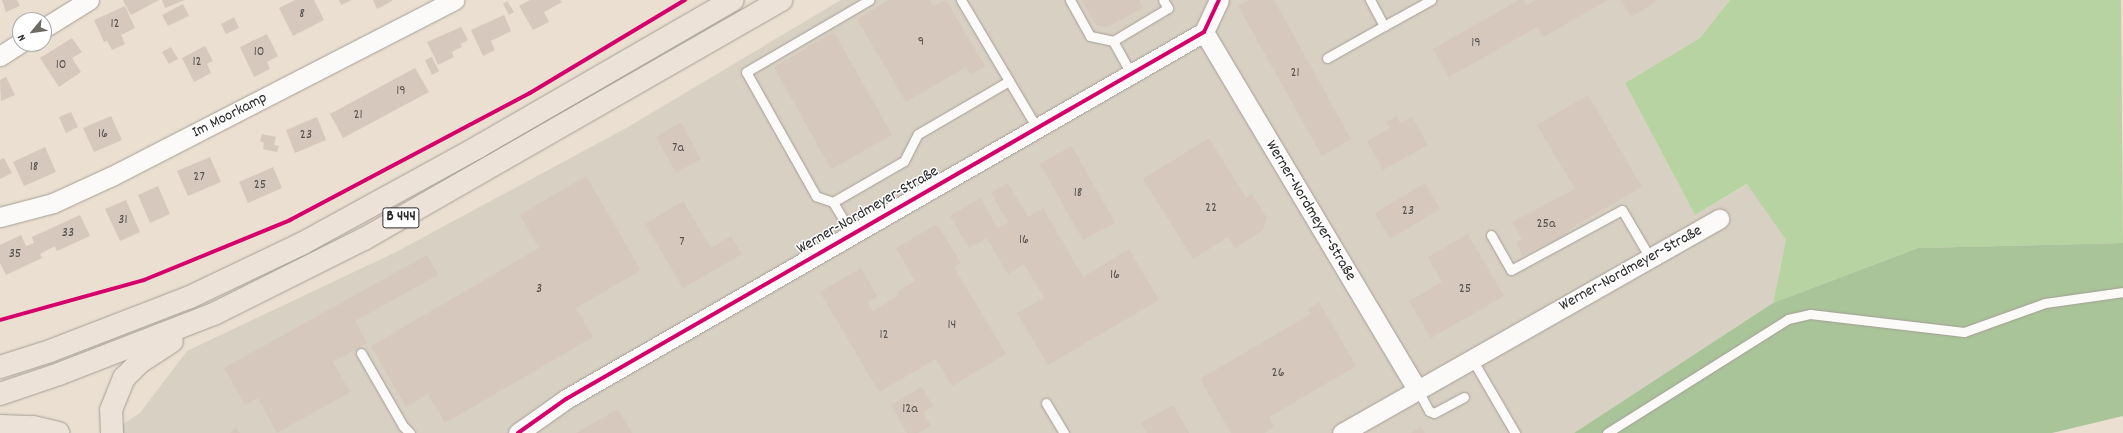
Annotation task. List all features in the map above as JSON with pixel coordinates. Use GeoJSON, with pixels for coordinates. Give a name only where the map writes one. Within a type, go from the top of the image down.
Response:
{"type":"FeatureCollection","features":[{"type":"Feature","properties":{"kind":"highway","name":"B 444"},"geometry":{"type":"LineString","coordinates":[[0,367],[50,351],[190,297],[303,243],[478,147],[733,0]]}},
{"type":"Feature","properties":{"kind":"highway","name":"B 444"},"geometry":{"type":"LineString","coordinates":[[0,394],[88,364],[216,313],[364,239],[781,0]]}},
{"type":"Feature","properties":{"kind":"highway","name":"B 444"},"geometry":{"type":"LineString","coordinates":[[112,433],[110,421],[114,399],[128,374],[140,362],[216,313]]}},
{"type":"Feature","properties":{"kind":"highway"},"geometry":{"type":"LineString","coordinates":[[0,426],[34,427],[58,433]]}},
{"type":"Feature","properties":{"kind":"street"},"geometry":{"type":"LineString","coordinates":[[52,23],[89,0]]}},
{"type":"Feature","properties":{"kind":"street","name":"Im Moorkamp"},"geometry":{"type":"LineString","coordinates":[[0,217],[53,203],[112,176],[454,0]]}},
{"type":"Feature","properties":{"kind":"street"},"geometry":{"type":"LineString","coordinates":[[1204,32],[1219,0]]}},
{"type":"Feature","properties":{"kind":"street","name":"Werner-Nordmeyer-Straße"},"geometry":{"type":"LineString","coordinates":[[518,433],[566,399],[1204,32],[1416,389]]}},
{"type":"Feature","properties":{"kind":"street"},"geometry":{"type":"LineString","coordinates":[[0,56],[12,49]]}},
{"type":"Feature","properties":{"kind":"street","name":"Werner-Nordmeyer-Straße"},"geometry":{"type":"LineString","coordinates":[[1342,433],[1416,389],[1472,359],[1719,219]]}},
{"type":"Feature","properties":{"kind":"lane"},"geometry":{"type":"LineString","coordinates":[[852,234],[833,202],[816,196],[746,72],[869,0]]}},
{"type":"Feature","properties":{"kind":"lane"},"geometry":{"type":"LineString","coordinates":[[961,0],[1037,128]]}},
{"type":"Feature","properties":{"kind":"lane"},"geometry":{"type":"LineString","coordinates":[[1070,0],[1090,36],[1113,41],[1168,8],[1164,0]]}},
{"type":"Feature","properties":{"kind":"lane"},"geometry":{"type":"LineString","coordinates":[[1370,0],[1384,26]]}},
{"type":"Feature","properties":{"kind":"lane"},"geometry":{"type":"LineString","coordinates":[[1327,58],[1431,0]]}},
{"type":"Feature","properties":{"kind":"lane"},"geometry":{"type":"LineString","coordinates":[[1113,41],[1131,73]]}},
{"type":"Feature","properties":{"kind":"lane"},"geometry":{"type":"LineString","coordinates":[[833,202],[904,161],[918,134],[1009,81]]}},
{"type":"Feature","properties":{"kind":"lane"},"geometry":{"type":"LineString","coordinates":[[1491,235],[1511,270],[1622,210],[1650,258]]}},
{"type":"Feature","properties":{"kind":"lane"},"geometry":{"type":"LineString","coordinates":[[1607,433],[1788,319],[1810,314],[1964,332],[2045,303],[2123,292]]}},
{"type":"Feature","properties":{"kind":"lane"},"geometry":{"type":"LineString","coordinates":[[361,354],[403,426],[410,433]]}},
{"type":"Feature","properties":{"kind":"lane"},"geometry":{"type":"LineString","coordinates":[[1472,359],[1515,433]]}},
{"type":"Feature","properties":{"kind":"lane"},"geometry":{"type":"LineString","coordinates":[[1416,389],[1429,411],[1434,413],[1464,397]]}},
{"type":"Feature","properties":{"kind":"lane"},"geometry":{"type":"LineString","coordinates":[[1046,403],[1064,433]]}},
{"type":"Feature","properties":{"kind":"shaded area"},"geometry":{"type":"Polygon","coordinates":[[[841,0],[1730,0],[1700,38],[1625,83],[1695,215],[1748,184],[1786,240],[1773,303],[1574,433],[109,433],[140,413],[187,351],[396,252],[628,127],[841,0]]]}},
{"type":"Feature","properties":{"kind":"green space"},"geometry":{"type":"Polygon","coordinates":[[[1730,0],[2121,0],[2123,243],[1918,248],[1773,303],[1786,240],[1747,184],[1695,215],[1625,83],[1700,38],[1730,0]]]}},
{"type":"Feature","properties":{"kind":"green space"},"geometry":{"type":"Polygon","coordinates":[[[2123,243],[2123,416],[2052,433],[1574,433],[1773,303],[1918,248],[2123,243]]]}},
{"type":"Feature","properties":{"kind":"building"},"geometry":{"type":"Polygon","coordinates":[[[2,0],[17,0],[20,6],[6,12],[2,0]]]}},
{"type":"Feature","properties":{"kind":"building"},"geometry":{"type":"Polygon","coordinates":[[[124,0],[159,0],[131,15],[123,1],[124,0]]]}},
{"type":"Feature","properties":{"kind":"building"},"geometry":{"type":"Polygon","coordinates":[[[162,0],[185,0],[165,8],[162,0]]]}},
{"type":"Feature","properties":{"kind":"building"},"geometry":{"type":"Polygon","coordinates":[[[295,0],[314,0],[324,20],[293,36],[279,8],[295,0]]]}},
{"type":"Feature","properties":{"kind":"building"},"geometry":{"type":"Polygon","coordinates":[[[339,0],[352,0],[341,5],[339,0]]]}},
{"type":"Feature","properties":{"kind":"building"},"geometry":{"type":"Polygon","coordinates":[[[373,0],[392,0],[392,1],[377,9],[373,0]]]}},
{"type":"Feature","properties":{"kind":"building"},"geometry":{"type":"Polygon","coordinates":[[[530,0],[560,0],[562,2],[544,12],[549,22],[533,30],[519,6],[530,0]]]}},
{"type":"Feature","properties":{"kind":"building"},"geometry":{"type":"Polygon","coordinates":[[[889,0],[929,0],[933,6],[946,0],[985,66],[970,74],[966,67],[906,102],[857,19],[889,0]]]}},
{"type":"Feature","properties":{"kind":"building"},"geometry":{"type":"Polygon","coordinates":[[[1081,0],[1139,0],[1143,8],[1107,27],[1096,25],[1081,0]]]}},
{"type":"Feature","properties":{"kind":"building"},"geometry":{"type":"Polygon","coordinates":[[[1250,0],[1274,0],[1351,139],[1322,156],[1238,6],[1250,0]]]}},
{"type":"Feature","properties":{"kind":"building"},"geometry":{"type":"Polygon","coordinates":[[[1519,0],[1524,0],[1527,5],[1536,0],[1608,0],[1543,37],[1537,27],[1449,77],[1433,49],[1519,0]]]}},
{"type":"Feature","properties":{"kind":"building"},"geometry":{"type":"Polygon","coordinates":[[[1621,0],[1655,0],[1656,2],[1631,17],[1621,0]]]}},
{"type":"Feature","properties":{"kind":"building"},"geometry":{"type":"Polygon","coordinates":[[[507,1],[514,12],[509,15],[503,4],[507,1]]]}},
{"type":"Feature","properties":{"kind":"building"},"geometry":{"type":"Polygon","coordinates":[[[183,4],[189,16],[168,26],[162,15],[183,4]]]}},
{"type":"Feature","properties":{"kind":"building"},"geometry":{"type":"Polygon","coordinates":[[[125,6],[135,28],[121,35],[125,44],[112,50],[107,41],[104,42],[94,20],[125,6]]]}},
{"type":"Feature","properties":{"kind":"building"},"geometry":{"type":"Polygon","coordinates":[[[504,15],[511,31],[491,41],[495,50],[483,56],[471,30],[504,15]]]}},
{"type":"Feature","properties":{"kind":"building"},"geometry":{"type":"Polygon","coordinates":[[[234,17],[239,28],[226,34],[221,24],[234,17]]]}},
{"type":"Feature","properties":{"kind":"building"},"geometry":{"type":"Polygon","coordinates":[[[461,27],[468,40],[461,44],[456,34],[462,47],[452,52],[454,57],[438,65],[427,42],[461,27]]]}},
{"type":"Feature","properties":{"kind":"building"},"geometry":{"type":"Polygon","coordinates":[[[834,32],[892,135],[831,169],[774,67],[834,32]]]}},
{"type":"Feature","properties":{"kind":"building"},"geometry":{"type":"Polygon","coordinates":[[[267,34],[278,56],[267,62],[270,69],[254,77],[240,47],[267,34]]]}},
{"type":"Feature","properties":{"kind":"building"},"geometry":{"type":"Polygon","coordinates":[[[72,38],[82,52],[72,58],[81,72],[59,87],[40,58],[52,52],[52,50],[72,38]]]}},
{"type":"Feature","properties":{"kind":"building"},"geometry":{"type":"Polygon","coordinates":[[[205,46],[213,61],[207,64],[211,73],[194,82],[182,58],[205,46]]]}},
{"type":"Feature","properties":{"kind":"building"},"geometry":{"type":"Polygon","coordinates":[[[171,47],[178,59],[169,64],[162,52],[171,47]]]}},
{"type":"Feature","properties":{"kind":"building"},"geometry":{"type":"Polygon","coordinates":[[[432,57],[439,71],[432,75],[425,60],[432,57]]]}},
{"type":"Feature","properties":{"kind":"building"},"geometry":{"type":"Polygon","coordinates":[[[415,68],[429,92],[343,138],[330,114],[415,68]]]}},
{"type":"Feature","properties":{"kind":"building"},"geometry":{"type":"Polygon","coordinates":[[[6,77],[15,95],[1,101],[0,80],[6,77]]]}},
{"type":"Feature","properties":{"kind":"building"},"geometry":{"type":"Polygon","coordinates":[[[1588,95],[1642,187],[1575,226],[1553,244],[1543,245],[1523,256],[1516,243],[1522,239],[1512,222],[1575,189],[1537,125],[1588,95]]]}},
{"type":"Feature","properties":{"kind":"building"},"geometry":{"type":"Polygon","coordinates":[[[71,112],[78,127],[66,133],[59,117],[71,112]]]}},
{"type":"Feature","properties":{"kind":"building"},"geometry":{"type":"Polygon","coordinates":[[[111,116],[122,140],[94,152],[83,128],[111,116]]]}},
{"type":"Feature","properties":{"kind":"building"},"geometry":{"type":"Polygon","coordinates":[[[1397,116],[1400,123],[1412,117],[1428,145],[1383,170],[1367,141],[1390,128],[1386,122],[1397,116]]]}},
{"type":"Feature","properties":{"kind":"building"},"geometry":{"type":"Polygon","coordinates":[[[317,117],[326,140],[295,153],[286,130],[317,117]]]}},
{"type":"Feature","properties":{"kind":"building"},"geometry":{"type":"Polygon","coordinates":[[[681,122],[701,159],[676,173],[656,137],[681,122]]]}},
{"type":"Feature","properties":{"kind":"building"},"geometry":{"type":"Polygon","coordinates":[[[262,134],[276,137],[274,145],[279,146],[277,152],[263,149],[264,143],[260,141],[262,134]]]}},
{"type":"Feature","properties":{"kind":"building"},"geometry":{"type":"Polygon","coordinates":[[[1209,138],[1246,198],[1252,194],[1267,218],[1263,230],[1235,248],[1228,237],[1193,259],[1143,179],[1209,138]]]}},
{"type":"Feature","properties":{"kind":"building"},"geometry":{"type":"Polygon","coordinates":[[[1072,146],[1115,223],[1083,240],[1040,164],[1072,146]]]}},
{"type":"Feature","properties":{"kind":"building"},"geometry":{"type":"Polygon","coordinates":[[[45,147],[56,172],[24,186],[13,162],[45,147]]]}},
{"type":"Feature","properties":{"kind":"building"},"geometry":{"type":"Polygon","coordinates":[[[210,157],[221,182],[188,196],[177,171],[210,157]]]}},
{"type":"Feature","properties":{"kind":"building"},"geometry":{"type":"Polygon","coordinates":[[[4,158],[12,173],[0,179],[0,160],[4,158]]]}},
{"type":"Feature","properties":{"kind":"building"},"geometry":{"type":"Polygon","coordinates":[[[273,167],[282,188],[248,203],[239,182],[273,167]]]}},
{"type":"Feature","properties":{"kind":"building"},"geometry":{"type":"Polygon","coordinates":[[[586,176],[641,270],[576,308],[593,337],[445,423],[428,394],[406,407],[371,346],[539,248],[520,215],[586,176]]]}},
{"type":"Feature","properties":{"kind":"building"},"geometry":{"type":"Polygon","coordinates":[[[1008,183],[1028,217],[1043,208],[1083,277],[1129,249],[1159,300],[1048,365],[1017,313],[1044,298],[1024,264],[1008,274],[987,238],[969,248],[950,216],[980,198],[998,228],[1008,222],[991,193],[1008,183]]]}},
{"type":"Feature","properties":{"kind":"building"},"geometry":{"type":"Polygon","coordinates":[[[1425,183],[1440,209],[1390,239],[1375,213],[1425,183]]]}},
{"type":"Feature","properties":{"kind":"building"},"geometry":{"type":"Polygon","coordinates":[[[158,186],[170,214],[150,223],[138,195],[158,186]]]}},
{"type":"Feature","properties":{"kind":"building"},"geometry":{"type":"Polygon","coordinates":[[[126,200],[140,232],[120,241],[105,209],[126,200]]]}},
{"type":"Feature","properties":{"kind":"building"},"geometry":{"type":"Polygon","coordinates":[[[683,201],[711,248],[731,236],[742,254],[683,288],[645,224],[683,201]]]}},
{"type":"Feature","properties":{"kind":"building"},"geometry":{"type":"Polygon","coordinates":[[[80,215],[90,236],[57,251],[55,246],[40,254],[42,258],[6,275],[0,263],[0,245],[21,235],[26,246],[34,243],[32,237],[80,215]]]}},
{"type":"Feature","properties":{"kind":"building"},"geometry":{"type":"Polygon","coordinates":[[[937,224],[961,263],[954,267],[1006,354],[952,386],[936,359],[879,392],[820,292],[861,268],[877,296],[868,302],[873,311],[899,295],[897,292],[915,281],[896,248],[937,224]]]}},
{"type":"Feature","properties":{"kind":"building"},"geometry":{"type":"Polygon","coordinates":[[[1468,234],[1504,296],[1431,338],[1409,301],[1442,282],[1428,257],[1468,234]]]}},
{"type":"Feature","properties":{"kind":"building"},"geometry":{"type":"Polygon","coordinates":[[[427,255],[438,275],[355,321],[367,343],[333,362],[350,392],[277,433],[258,398],[245,405],[224,368],[427,255]]]}},
{"type":"Feature","properties":{"kind":"building"},"geometry":{"type":"Polygon","coordinates":[[[1319,302],[1356,366],[1269,417],[1274,427],[1264,433],[1231,433],[1200,379],[1311,314],[1308,309],[1319,302]]]}},
{"type":"Feature","properties":{"kind":"building"},"geometry":{"type":"Polygon","coordinates":[[[922,387],[933,406],[923,412],[931,426],[918,433],[907,433],[891,405],[922,387]]]}},
{"type":"Feature","properties":{"kind":"building"},"geometry":{"type":"Polygon","coordinates":[[[1173,405],[1189,433],[1147,433],[1141,423],[1173,405]]]}},
{"type":"Feature","properties":{"kind":"building"},"geometry":{"type":"Polygon","coordinates":[[[618,409],[632,433],[576,433],[618,409]]]}},
{"type":"Feature","properties":{"kind":"building"},"geometry":{"type":"Polygon","coordinates":[[[1421,427],[1425,433],[1411,433],[1421,427]]]}},
{"type":"Feature","properties":{"kind":"building"},"geometry":{"type":"Polygon","coordinates":[[[236,428],[240,433],[230,433],[236,428]]]}},
{"type":"Feature","properties":{"kind":"cycle path"},"geometry":{"type":"LineString","coordinates":[[0,320],[144,280],[290,220],[530,93],[685,0]]}},
{"type":"Feature","properties":{"kind":"cycle path"},"geometry":{"type":"LineString","coordinates":[[518,433],[566,399],[1204,32],[1219,0]]}}]}
